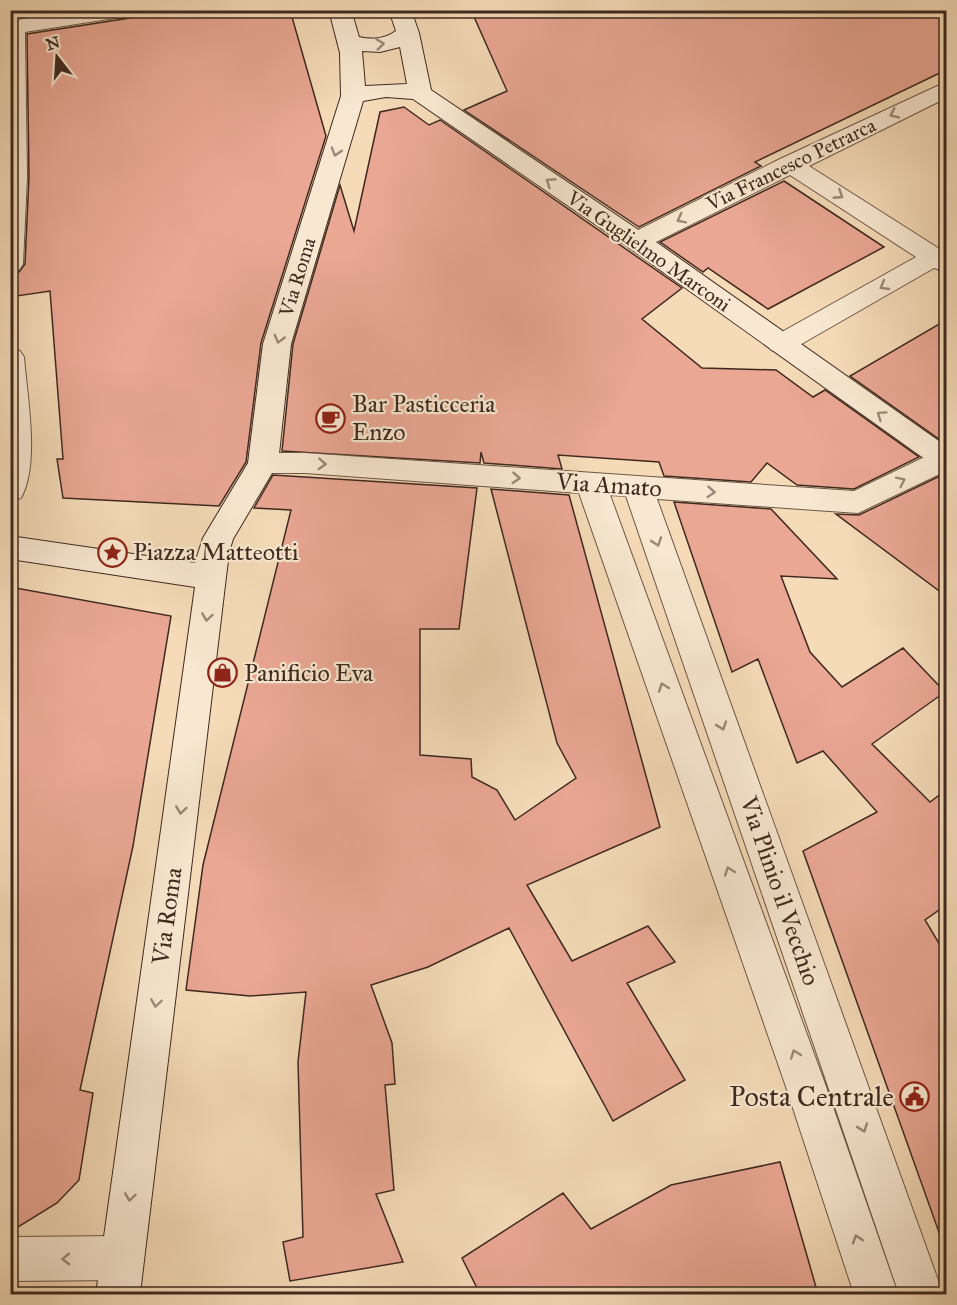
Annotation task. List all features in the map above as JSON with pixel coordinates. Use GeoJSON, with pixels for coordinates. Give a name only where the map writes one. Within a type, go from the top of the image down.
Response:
{"type":"FeatureCollection","features":[{"type":"Feature","properties":{"kind":"street"},"geometry":{"type":"LineString","coordinates":[[10,264],[15,177],[13,22],[128,10]]}},
{"type":"Feature","properties":{"kind":"street","name":"Via Roma"},"geometry":{"type":"LineString","coordinates":[[10,547],[206,577],[218,538],[263,463],[277,344],[353,96],[350,40],[340,10]]}},
{"type":"Feature","properties":{"kind":"street"},"geometry":{"type":"LineString","coordinates":[[353,96],[402,89],[420,93],[408,33],[400,10]]}},
{"type":"Feature","properties":{"kind":"street"},"geometry":{"type":"LineString","coordinates":[[350,40],[370,46],[394,43],[408,33]]}},
{"type":"Feature","properties":{"kind":"street","name":"Via Francesco Petrarca"},"geometry":{"type":"LineString","coordinates":[[637,241],[789,164],[946,89]]}},
{"type":"Feature","properties":{"kind":"street","name":"Via Guglielmo Marconi"},"geometry":{"type":"LineString","coordinates":[[420,93],[637,241],[946,459]]}},
{"type":"Feature","properties":{"kind":"street"},"geometry":{"type":"LineString","coordinates":[[789,164],[941,260]]}},
{"type":"Feature","properties":{"kind":"street"},"geometry":{"type":"LineString","coordinates":[[781,344],[941,260]]}},
{"type":"Feature","properties":{"kind":"street"},"geometry":{"type":"LineString","coordinates":[[10,357],[16,451],[10,490]]}},
{"type":"Feature","properties":{"kind":"street","name":"Via Amato"},"geometry":{"type":"LineString","coordinates":[[263,463],[305,463],[858,501],[946,459]]}},
{"type":"Feature","properties":{"kind":"street"},"geometry":{"type":"LineString","coordinates":[[591,484],[804,1080],[876,1294]]}},
{"type":"Feature","properties":{"kind":"street","name":"Via Plinio il Vecchio"},"geometry":{"type":"LineString","coordinates":[[638,487],[921,1294]]}},
{"type":"Feature","properties":{"kind":"street","name":"Via Roma"},"geometry":{"type":"LineString","coordinates":[[120,1276],[218,538]]}},
{"type":"Feature","properties":{"kind":"street"},"geometry":{"type":"LineString","coordinates":[[10,1259],[120,1276]]}},
{"type":"Feature","properties":{"kind":"building"},"geometry":{"type":"Polygon","coordinates":[[[10,10],[63,10],[10,19],[10,10]]]}},
{"type":"Feature","properties":{"kind":"building"},"geometry":{"type":"Polygon","coordinates":[[[140,10],[290,10],[326,136],[261,343],[246,462],[219,506],[63,498],[57,459],[63,459],[50,291],[10,297],[10,274],[19,272],[25,264],[29,177],[27,34],[136,17],[140,10]]]}},
{"type":"Feature","properties":{"kind":"building"},"geometry":{"type":"Polygon","coordinates":[[[471,10],[946,10],[946,70],[755,162],[761,166],[639,227],[464,110],[507,91],[471,10]]]}},
{"type":"Feature","properties":{"kind":"building"},"geometry":{"type":"Polygon","coordinates":[[[404,107],[429,125],[440,120],[682,288],[642,319],[702,368],[776,370],[813,397],[825,390],[919,457],[854,489],[797,485],[767,463],[751,482],[664,476],[659,462],[558,455],[562,469],[484,463],[481,452],[480,463],[282,451],[293,344],[340,185],[354,231],[380,112],[404,107]]]}},
{"type":"Feature","properties":{"kind":"building"},"geometry":{"type":"Polygon","coordinates":[[[784,181],[884,247],[768,309],[708,268],[703,272],[660,242],[784,181]]]}},
{"type":"Feature","properties":{"kind":"building"},"geometry":{"type":"Polygon","coordinates":[[[946,320],[946,444],[850,376],[946,320]]]}},
{"type":"Feature","properties":{"kind":"building"},"geometry":{"type":"Polygon","coordinates":[[[946,473],[946,596],[836,514],[859,515],[946,473]]]}},
{"type":"Feature","properties":{"kind":"building"},"geometry":{"type":"Polygon","coordinates":[[[273,475],[477,488],[459,629],[420,629],[420,755],[471,759],[472,777],[497,790],[515,820],[576,778],[557,743],[491,489],[569,495],[660,827],[527,885],[572,961],[648,926],[675,962],[627,983],[685,1080],[613,1121],[509,928],[428,967],[371,985],[392,1043],[395,1084],[385,1085],[394,1190],[376,1194],[403,1262],[290,1281],[283,1242],[303,1237],[298,1062],[306,992],[250,996],[186,990],[203,865],[291,510],[254,508],[273,475]]]}},
{"type":"Feature","properties":{"kind":"building"},"geometry":{"type":"Polygon","coordinates":[[[674,502],[771,509],[837,579],[781,576],[810,652],[842,687],[903,648],[945,692],[872,744],[930,802],[946,790],[946,905],[925,920],[946,955],[946,1237],[941,1238],[803,851],[877,812],[823,751],[797,763],[758,659],[732,672],[674,502]]]}},
{"type":"Feature","properties":{"kind":"building"},"geometry":{"type":"Polygon","coordinates":[[[10,587],[171,616],[133,846],[80,1090],[93,1093],[79,1180],[57,1203],[10,1232],[10,587]]]}},
{"type":"Feature","properties":{"kind":"building"},"geometry":{"type":"Polygon","coordinates":[[[780,1162],[818,1294],[480,1294],[462,1258],[563,1193],[591,1229],[671,1185],[780,1162]]]}},
{"type":"Feature","properties":{"kind":"place","name":"Bar Pasticceria Enzo"},"geometry":{"type":"Point","coordinates":[331,418]}},
{"type":"Feature","properties":{"kind":"place","name":"Piazza Matteotti"},"geometry":{"type":"Point","coordinates":[112,552]}},
{"type":"Feature","properties":{"kind":"place","name":"Panificio Eva"},"geometry":{"type":"Point","coordinates":[223,673]}},
{"type":"Feature","properties":{"kind":"place","name":"Posta Centrale"},"geometry":{"type":"Point","coordinates":[915,1096]}}]}
